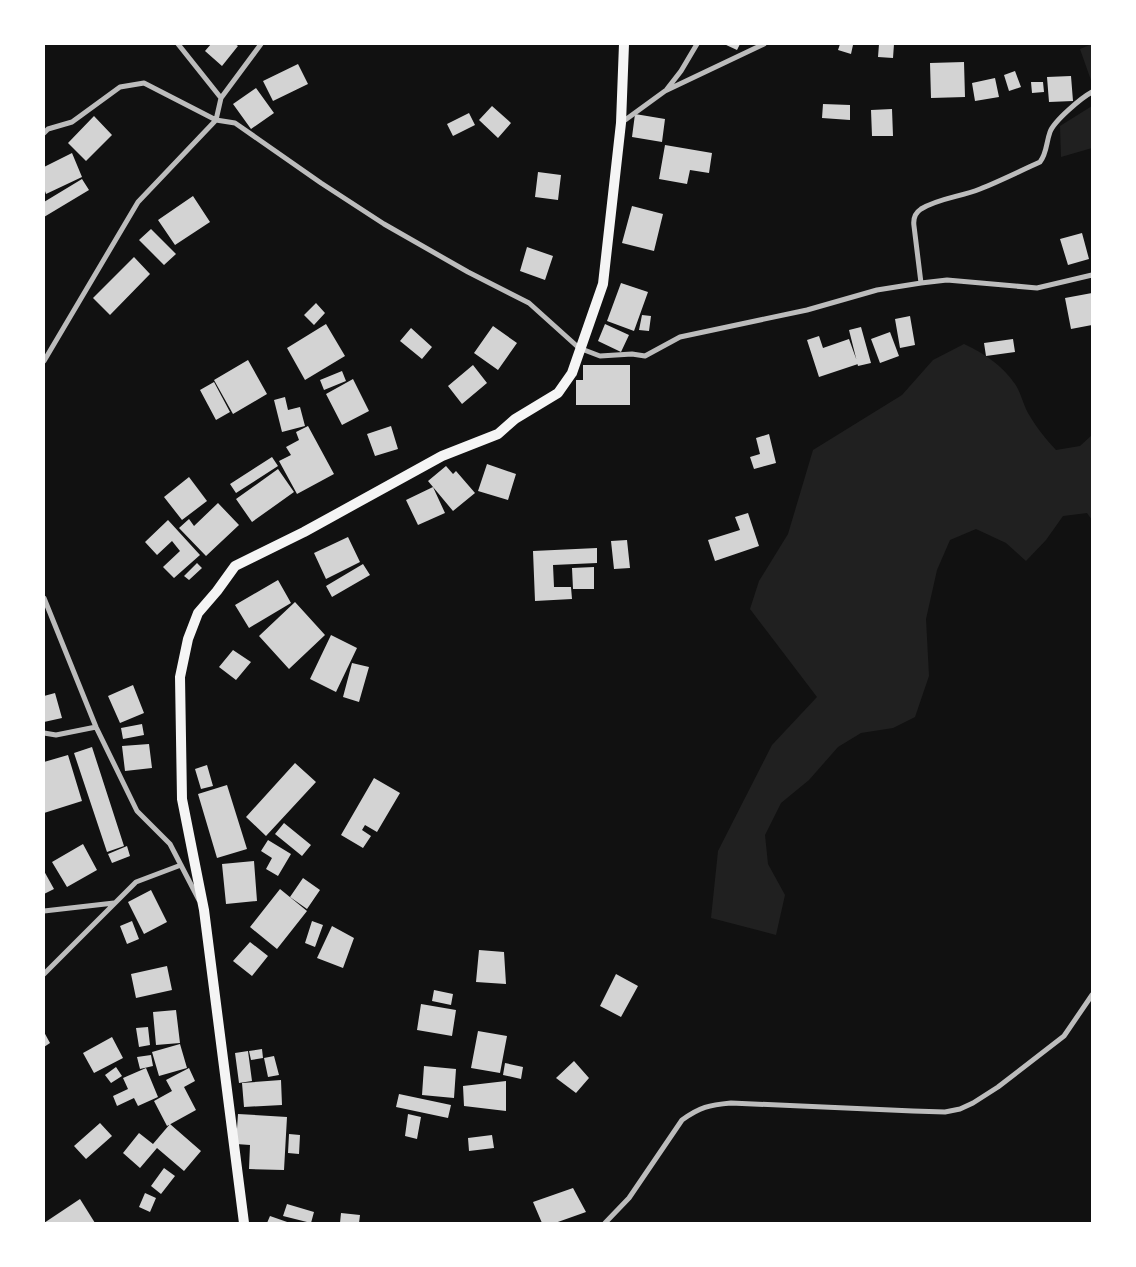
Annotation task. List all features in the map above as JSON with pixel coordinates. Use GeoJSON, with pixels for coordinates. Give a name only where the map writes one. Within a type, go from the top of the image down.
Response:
{"type":"FeatureCollection","features":[{"type":"Feature","properties":{"kind":"main road"},"geometry":{"type":"LineString","coordinates":[[244,1223],[204,910],[182,799],[180,677],[188,639],[198,613],[235,566],[304,532],[442,456],[498,434],[515,419],[558,393],[572,373],[579,348],[603,284],[621,124],[624,44]]}},
{"type":"Feature","properties":{"kind":"street"},"geometry":{"type":"LineString","coordinates":[[178,44],[221,98]]}},
{"type":"Feature","properties":{"kind":"street"},"geometry":{"type":"LineString","coordinates":[[44,361],[138,202],[216,120],[221,98],[261,44]]}},
{"type":"Feature","properties":{"kind":"street"},"geometry":{"type":"LineString","coordinates":[[665,91],[681,71],[696,44]]}},
{"type":"Feature","properties":{"kind":"street"},"geometry":{"type":"LineString","coordinates":[[621,124],[665,91],[764,44]]}},
{"type":"Feature","properties":{"kind":"street"},"geometry":{"type":"LineString","coordinates":[[44,132],[72,122],[120,87],[144,83],[216,120],[235,123],[384,224],[529,304],[579,348],[600,356],[632,354],[645,356],[680,337],[807,310],[877,290],[947,280],[1037,288],[1092,275]]}},
{"type":"Feature","properties":{"kind":"street"},"geometry":{"type":"LineString","coordinates":[[921,283],[913,219],[920,210],[940,200],[978,190],[1040,162],[1043,158],[1050,131],[1056,122],[1092,92]]}},
{"type":"Feature","properties":{"kind":"street"},"geometry":{"type":"LineString","coordinates":[[44,598],[96,727],[137,810],[170,844],[204,910]]}},
{"type":"Feature","properties":{"kind":"street"},"geometry":{"type":"LineString","coordinates":[[44,733],[56,735],[96,727]]}},
{"type":"Feature","properties":{"kind":"street"},"geometry":{"type":"LineString","coordinates":[[44,974],[136,882],[181,865]]}},
{"type":"Feature","properties":{"kind":"street"},"geometry":{"type":"LineString","coordinates":[[44,911],[114,903]]}},
{"type":"Feature","properties":{"kind":"street"},"geometry":{"type":"LineString","coordinates":[[605,1223],[629,1198],[682,1120],[694,1111],[710,1105],[731,1104],[945,1112],[960,1109],[998,1088],[1064,1036],[1092,995]]}},
{"type":"Feature","properties":{"kind":"shaded area"},"geometry":{"type":"Polygon","coordinates":[[[1092,44],[1092,83],[1080,49],[1092,44]]]}},
{"type":"Feature","properties":{"kind":"shaded area"},"geometry":{"type":"Polygon","coordinates":[[[1092,106],[1092,148],[1061,157],[1060,126],[1092,106]]]}},
{"type":"Feature","properties":{"kind":"shaded area"},"geometry":{"type":"Polygon","coordinates":[[[964,344],[992,361],[1010,377],[1017,387],[1031,418],[1056,450],[1080,446],[1092,435],[1092,520],[1087,513],[1063,516],[1046,540],[1026,561],[1006,543],[976,529],[950,540],[937,570],[926,619],[929,676],[915,717],[893,728],[861,733],[838,747],[809,780],[781,803],[765,835],[768,864],[785,895],[776,935],[711,918],[718,851],[772,745],[817,697],[750,609],[759,581],[788,534],[813,450],[902,395],[933,360],[964,344]]]}},
{"type":"Feature","properties":{"kind":"building"},"geometry":{"type":"Polygon","coordinates":[[[211,44],[235,44],[238,46],[222,66],[205,51],[211,44]]]}},
{"type":"Feature","properties":{"kind":"building"},"geometry":{"type":"Polygon","coordinates":[[[724,44],[740,44],[737,50],[724,44]]]}},
{"type":"Feature","properties":{"kind":"building"},"geometry":{"type":"Polygon","coordinates":[[[840,44],[853,45],[851,54],[838,50],[840,44]]]}},
{"type":"Feature","properties":{"kind":"building"},"geometry":{"type":"Polygon","coordinates":[[[879,44],[894,44],[893,58],[878,57],[879,44]]]}},
{"type":"Feature","properties":{"kind":"building"},"geometry":{"type":"Polygon","coordinates":[[[964,62],[965,97],[931,98],[930,63],[964,62]]]}},
{"type":"Feature","properties":{"kind":"building"},"geometry":{"type":"Polygon","coordinates":[[[298,64],[308,84],[273,101],[263,81],[298,64]]]}},
{"type":"Feature","properties":{"kind":"building"},"geometry":{"type":"Polygon","coordinates":[[[1015,71],[1021,87],[1009,91],[1004,75],[1015,71]]]}},
{"type":"Feature","properties":{"kind":"building"},"geometry":{"type":"Polygon","coordinates":[[[1071,76],[1073,101],[1049,102],[1047,77],[1071,76]]]}},
{"type":"Feature","properties":{"kind":"building"},"geometry":{"type":"Polygon","coordinates":[[[995,78],[999,97],[975,101],[972,83],[995,78]]]}},
{"type":"Feature","properties":{"kind":"building"},"geometry":{"type":"Polygon","coordinates":[[[1031,82],[1043,82],[1044,92],[1032,93],[1031,82]]]}},
{"type":"Feature","properties":{"kind":"building"},"geometry":{"type":"Polygon","coordinates":[[[256,88],[274,113],[251,129],[233,104],[256,88]]]}},
{"type":"Feature","properties":{"kind":"building"},"geometry":{"type":"Polygon","coordinates":[[[823,104],[850,105],[850,120],[822,118],[823,104]]]}},
{"type":"Feature","properties":{"kind":"building"},"geometry":{"type":"Polygon","coordinates":[[[492,106],[511,123],[498,138],[479,120],[492,106]]]}},
{"type":"Feature","properties":{"kind":"building"},"geometry":{"type":"Polygon","coordinates":[[[892,109],[893,136],[872,136],[871,110],[892,109]]]}},
{"type":"Feature","properties":{"kind":"building"},"geometry":{"type":"Polygon","coordinates":[[[469,113],[475,125],[453,136],[447,124],[469,113]]]}},
{"type":"Feature","properties":{"kind":"building"},"geometry":{"type":"Polygon","coordinates":[[[635,114],[665,119],[662,142],[632,137],[635,114]]]}},
{"type":"Feature","properties":{"kind":"building"},"geometry":{"type":"Polygon","coordinates":[[[94,116],[112,135],[86,161],[68,143],[94,116]]]}},
{"type":"Feature","properties":{"kind":"building"},"geometry":{"type":"Polygon","coordinates":[[[665,145],[712,153],[709,173],[690,170],[687,184],[659,179],[665,145]]]}},
{"type":"Feature","properties":{"kind":"building"},"geometry":{"type":"Polygon","coordinates":[[[72,153],[82,177],[46,194],[44,188],[44,167],[72,153]]]}},
{"type":"Feature","properties":{"kind":"building"},"geometry":{"type":"Polygon","coordinates":[[[538,172],[561,175],[558,200],[535,197],[538,172]]]}},
{"type":"Feature","properties":{"kind":"building"},"geometry":{"type":"Polygon","coordinates":[[[82,179],[89,190],[44,217],[44,202],[82,179]]]}},
{"type":"Feature","properties":{"kind":"building"},"geometry":{"type":"Polygon","coordinates":[[[193,196],[210,222],[175,245],[158,220],[193,196]]]}},
{"type":"Feature","properties":{"kind":"building"},"geometry":{"type":"Polygon","coordinates":[[[632,206],[663,214],[654,251],[622,243],[632,206]]]}},
{"type":"Feature","properties":{"kind":"building"},"geometry":{"type":"Polygon","coordinates":[[[151,229],[176,254],[164,265],[139,240],[151,229]]]}},
{"type":"Feature","properties":{"kind":"building"},"geometry":{"type":"Polygon","coordinates":[[[1082,233],[1089,259],[1068,265],[1060,239],[1082,233]]]}},
{"type":"Feature","properties":{"kind":"building"},"geometry":{"type":"Polygon","coordinates":[[[527,247],[553,256],[545,280],[520,271],[527,247]]]}},
{"type":"Feature","properties":{"kind":"building"},"geometry":{"type":"Polygon","coordinates":[[[134,257],[150,274],[110,315],[93,298],[134,257]]]}},
{"type":"Feature","properties":{"kind":"building"},"geometry":{"type":"Polygon","coordinates":[[[621,283],[648,292],[634,331],[607,321],[621,283]]]}},
{"type":"Feature","properties":{"kind":"building"},"geometry":{"type":"Polygon","coordinates":[[[1092,293],[1092,325],[1071,329],[1065,298],[1092,293]]]}},
{"type":"Feature","properties":{"kind":"building"},"geometry":{"type":"Polygon","coordinates":[[[316,303],[325,313],[314,325],[304,315],[316,303]]]}},
{"type":"Feature","properties":{"kind":"building"},"geometry":{"type":"Polygon","coordinates":[[[642,315],[651,316],[649,331],[639,330],[642,315]]]}},
{"type":"Feature","properties":{"kind":"building"},"geometry":{"type":"Polygon","coordinates":[[[910,316],[915,345],[900,348],[895,319],[910,316]]]}},
{"type":"Feature","properties":{"kind":"building"},"geometry":{"type":"Polygon","coordinates":[[[326,324],[345,356],[305,380],[287,348],[326,324]]]}},
{"type":"Feature","properties":{"kind":"building"},"geometry":{"type":"Polygon","coordinates":[[[605,324],[629,335],[621,352],[598,341],[605,324]]]}},
{"type":"Feature","properties":{"kind":"building"},"geometry":{"type":"Polygon","coordinates":[[[493,326],[517,343],[498,370],[474,353],[493,326]]]}},
{"type":"Feature","properties":{"kind":"building"},"geometry":{"type":"Polygon","coordinates":[[[861,327],[871,363],[858,366],[849,330],[861,327]]]}},
{"type":"Feature","properties":{"kind":"building"},"geometry":{"type":"Polygon","coordinates":[[[411,328],[432,347],[422,359],[400,341],[411,328]]]}},
{"type":"Feature","properties":{"kind":"building"},"geometry":{"type":"Polygon","coordinates":[[[890,332],[899,356],[880,363],[871,339],[890,332]]]}},
{"type":"Feature","properties":{"kind":"building"},"geometry":{"type":"Polygon","coordinates":[[[819,336],[823,348],[849,339],[858,364],[819,377],[807,340],[819,336]]]}},
{"type":"Feature","properties":{"kind":"building"},"geometry":{"type":"Polygon","coordinates":[[[1013,339],[1015,352],[986,356],[984,343],[1013,339]]]}},
{"type":"Feature","properties":{"kind":"building"},"geometry":{"type":"Polygon","coordinates":[[[248,360],[267,394],[233,414],[214,380],[248,360]]]}},
{"type":"Feature","properties":{"kind":"building"},"geometry":{"type":"Polygon","coordinates":[[[473,365],[487,383],[462,404],[448,386],[473,365]]]}},
{"type":"Feature","properties":{"kind":"building"},"geometry":{"type":"Polygon","coordinates":[[[583,365],[630,365],[630,405],[576,405],[576,380],[583,380],[583,365]]]}},
{"type":"Feature","properties":{"kind":"building"},"geometry":{"type":"Polygon","coordinates":[[[342,371],[346,381],[324,390],[320,380],[342,371]]]}},
{"type":"Feature","properties":{"kind":"building"},"geometry":{"type":"Polygon","coordinates":[[[353,379],[369,411],[342,425],[326,394],[353,379]]]}},
{"type":"Feature","properties":{"kind":"building"},"geometry":{"type":"Polygon","coordinates":[[[214,382],[230,412],[216,420],[200,390],[214,382]]]}},
{"type":"Feature","properties":{"kind":"building"},"geometry":{"type":"Polygon","coordinates":[[[285,397],[288,410],[300,407],[305,426],[282,432],[274,400],[285,397]]]}},
{"type":"Feature","properties":{"kind":"building"},"geometry":{"type":"Polygon","coordinates":[[[308,426],[334,474],[297,494],[279,461],[291,455],[286,447],[299,440],[296,432],[308,426]]]}},
{"type":"Feature","properties":{"kind":"building"},"geometry":{"type":"Polygon","coordinates":[[[391,426],[398,449],[375,456],[367,434],[391,426]]]}},
{"type":"Feature","properties":{"kind":"building"},"geometry":{"type":"Polygon","coordinates":[[[769,434],[776,463],[754,469],[750,457],[760,454],[756,438],[769,434]]]}},
{"type":"Feature","properties":{"kind":"building"},"geometry":{"type":"Polygon","coordinates":[[[272,457],[278,466],[236,493],[230,484],[272,457]]]}},
{"type":"Feature","properties":{"kind":"building"},"geometry":{"type":"Polygon","coordinates":[[[487,464],[516,474],[508,500],[478,491],[487,464]]]}},
{"type":"Feature","properties":{"kind":"building"},"geometry":{"type":"Polygon","coordinates":[[[446,466],[453,474],[456,471],[475,493],[453,511],[428,481],[446,466]]]}},
{"type":"Feature","properties":{"kind":"building"},"geometry":{"type":"Polygon","coordinates":[[[278,469],[294,492],[252,522],[236,499],[278,469]]]}},
{"type":"Feature","properties":{"kind":"building"},"geometry":{"type":"Polygon","coordinates":[[[189,477],[207,501],[182,520],[164,497],[189,477]]]}},
{"type":"Feature","properties":{"kind":"building"},"geometry":{"type":"Polygon","coordinates":[[[433,487],[445,513],[418,525],[406,500],[433,487]]]}},
{"type":"Feature","properties":{"kind":"building"},"geometry":{"type":"Polygon","coordinates":[[[218,503],[239,525],[206,556],[179,528],[189,519],[194,526],[218,503]]]}},
{"type":"Feature","properties":{"kind":"building"},"geometry":{"type":"Polygon","coordinates":[[[748,513],[759,546],[715,561],[708,540],[740,530],[735,517],[748,513]]]}},
{"type":"Feature","properties":{"kind":"building"},"geometry":{"type":"Polygon","coordinates":[[[168,520],[200,555],[174,578],[163,567],[180,551],[172,541],[157,555],[145,542],[168,520]]]}},
{"type":"Feature","properties":{"kind":"building"},"geometry":{"type":"Polygon","coordinates":[[[348,537],[360,562],[326,579],[314,553],[348,537]]]}},
{"type":"Feature","properties":{"kind":"building"},"geometry":{"type":"Polygon","coordinates":[[[627,540],[630,568],[614,569],[611,541],[627,540]]]}},
{"type":"Feature","properties":{"kind":"building"},"geometry":{"type":"Polygon","coordinates":[[[597,548],[597,563],[553,565],[554,587],[571,587],[572,599],[535,601],[533,551],[597,548]]]}},
{"type":"Feature","properties":{"kind":"building"},"geometry":{"type":"Polygon","coordinates":[[[197,563],[202,568],[189,580],[184,576],[197,563]]]}},
{"type":"Feature","properties":{"kind":"building"},"geometry":{"type":"Polygon","coordinates":[[[363,564],[370,575],[332,597],[326,586],[363,564]]]}},
{"type":"Feature","properties":{"kind":"building"},"geometry":{"type":"Polygon","coordinates":[[[594,567],[594,589],[573,589],[572,568],[594,567]]]}},
{"type":"Feature","properties":{"kind":"building"},"geometry":{"type":"Polygon","coordinates":[[[278,580],[291,603],[249,628],[235,605],[278,580]]]}},
{"type":"Feature","properties":{"kind":"building"},"geometry":{"type":"Polygon","coordinates":[[[295,602],[325,635],[289,669],[259,636],[295,602]]]}},
{"type":"Feature","properties":{"kind":"building"},"geometry":{"type":"Polygon","coordinates":[[[331,635],[357,648],[336,692],[310,679],[331,635]]]}},
{"type":"Feature","properties":{"kind":"building"},"geometry":{"type":"Polygon","coordinates":[[[233,650],[251,662],[236,680],[219,667],[233,650]]]}},
{"type":"Feature","properties":{"kind":"building"},"geometry":{"type":"Polygon","coordinates":[[[352,663],[369,667],[359,702],[343,697],[352,663]]]}},
{"type":"Feature","properties":{"kind":"building"},"geometry":{"type":"Polygon","coordinates":[[[133,685],[144,713],[120,723],[108,696],[133,685]]]}},
{"type":"Feature","properties":{"kind":"building"},"geometry":{"type":"Polygon","coordinates":[[[55,693],[62,718],[44,722],[44,696],[55,693]]]}},
{"type":"Feature","properties":{"kind":"building"},"geometry":{"type":"Polygon","coordinates":[[[142,724],[144,735],[123,739],[121,728],[142,724]]]}},
{"type":"Feature","properties":{"kind":"building"},"geometry":{"type":"Polygon","coordinates":[[[149,744],[152,768],[125,771],[122,746],[149,744]]]}},
{"type":"Feature","properties":{"kind":"building"},"geometry":{"type":"Polygon","coordinates":[[[92,747],[124,846],[107,852],[74,753],[92,747]]]}},
{"type":"Feature","properties":{"kind":"building"},"geometry":{"type":"Polygon","coordinates":[[[68,755],[82,801],[44,813],[44,762],[68,755]]]}},
{"type":"Feature","properties":{"kind":"building"},"geometry":{"type":"Polygon","coordinates":[[[295,763],[316,782],[266,836],[246,817],[295,763]]]}},
{"type":"Feature","properties":{"kind":"building"},"geometry":{"type":"Polygon","coordinates":[[[207,765],[213,786],[201,789],[195,769],[207,765]]]}},
{"type":"Feature","properties":{"kind":"building"},"geometry":{"type":"Polygon","coordinates":[[[374,778],[400,793],[377,832],[365,825],[362,830],[371,836],[363,848],[341,835],[374,778]]]}},
{"type":"Feature","properties":{"kind":"building"},"geometry":{"type":"Polygon","coordinates":[[[227,785],[247,849],[217,858],[198,794],[227,785]]]}},
{"type":"Feature","properties":{"kind":"building"},"geometry":{"type":"Polygon","coordinates":[[[284,823],[311,845],[302,856],[275,834],[284,823]]]}},
{"type":"Feature","properties":{"kind":"building"},"geometry":{"type":"Polygon","coordinates":[[[268,840],[291,854],[278,876],[266,869],[272,858],[261,851],[268,840]]]}},
{"type":"Feature","properties":{"kind":"building"},"geometry":{"type":"Polygon","coordinates":[[[83,844],[97,870],[67,887],[52,862],[83,844]]]}},
{"type":"Feature","properties":{"kind":"building"},"geometry":{"type":"Polygon","coordinates":[[[127,846],[130,856],[112,863],[108,854],[127,846]]]}},
{"type":"Feature","properties":{"kind":"building"},"geometry":{"type":"Polygon","coordinates":[[[254,861],[257,901],[226,904],[222,864],[254,861]]]}},
{"type":"Feature","properties":{"kind":"building"},"geometry":{"type":"Polygon","coordinates":[[[44,871],[54,889],[44,894],[44,871]]]}},
{"type":"Feature","properties":{"kind":"building"},"geometry":{"type":"Polygon","coordinates":[[[303,878],[320,890],[307,909],[290,897],[303,878]]]}},
{"type":"Feature","properties":{"kind":"building"},"geometry":{"type":"Polygon","coordinates":[[[280,889],[307,911],[277,949],[250,927],[280,889]]]}},
{"type":"Feature","properties":{"kind":"building"},"geometry":{"type":"Polygon","coordinates":[[[151,890],[167,922],[144,934],[128,902],[151,890]]]}},
{"type":"Feature","properties":{"kind":"building"},"geometry":{"type":"Polygon","coordinates":[[[132,921],[139,939],[127,944],[120,926],[132,921]]]}},
{"type":"Feature","properties":{"kind":"building"},"geometry":{"type":"Polygon","coordinates":[[[312,921],[323,925],[315,947],[305,943],[312,921]]]}},
{"type":"Feature","properties":{"kind":"building"},"geometry":{"type":"Polygon","coordinates":[[[332,926],[354,938],[343,968],[317,958],[332,926]]]}},
{"type":"Feature","properties":{"kind":"building"},"geometry":{"type":"Polygon","coordinates":[[[250,942],[268,956],[252,976],[233,961],[250,942]]]}},
{"type":"Feature","properties":{"kind":"building"},"geometry":{"type":"Polygon","coordinates":[[[479,950],[504,952],[506,984],[476,982],[479,950]]]}},
{"type":"Feature","properties":{"kind":"building"},"geometry":{"type":"Polygon","coordinates":[[[167,966],[172,990],[136,998],[131,974],[167,966]]]}},
{"type":"Feature","properties":{"kind":"building"},"geometry":{"type":"Polygon","coordinates":[[[616,974],[638,986],[621,1017],[600,1006],[616,974]]]}},
{"type":"Feature","properties":{"kind":"building"},"geometry":{"type":"Polygon","coordinates":[[[434,990],[453,994],[451,1005],[432,1001],[434,990]]]}},
{"type":"Feature","properties":{"kind":"building"},"geometry":{"type":"Polygon","coordinates":[[[421,1004],[456,1010],[452,1036],[417,1030],[421,1004]]]}},
{"type":"Feature","properties":{"kind":"building"},"geometry":{"type":"Polygon","coordinates":[[[176,1010],[180,1043],[156,1045],[153,1012],[176,1010]]]}},
{"type":"Feature","properties":{"kind":"building"},"geometry":{"type":"Polygon","coordinates":[[[148,1027],[150,1045],[139,1047],[136,1028],[148,1027]]]}},
{"type":"Feature","properties":{"kind":"building"},"geometry":{"type":"Polygon","coordinates":[[[478,1031],[507,1036],[500,1073],[471,1068],[478,1031]]]}},
{"type":"Feature","properties":{"kind":"building"},"geometry":{"type":"Polygon","coordinates":[[[44,1032],[50,1043],[44,1047],[44,1032]]]}},
{"type":"Feature","properties":{"kind":"building"},"geometry":{"type":"Polygon","coordinates":[[[112,1037],[123,1058],[94,1073],[83,1053],[112,1037]]]}},
{"type":"Feature","properties":{"kind":"building"},"geometry":{"type":"Polygon","coordinates":[[[180,1044],[187,1068],[159,1076],[152,1052],[180,1044]]]}},
{"type":"Feature","properties":{"kind":"building"},"geometry":{"type":"Polygon","coordinates":[[[262,1049],[263,1058],[251,1060],[249,1051],[262,1049]]]}},
{"type":"Feature","properties":{"kind":"building"},"geometry":{"type":"Polygon","coordinates":[[[248,1051],[252,1081],[239,1083],[235,1053],[248,1051]]]}},
{"type":"Feature","properties":{"kind":"building"},"geometry":{"type":"Polygon","coordinates":[[[151,1055],[153,1066],[140,1069],[137,1057],[151,1055]]]}},
{"type":"Feature","properties":{"kind":"building"},"geometry":{"type":"Polygon","coordinates":[[[274,1056],[279,1075],[268,1077],[264,1058],[274,1056]]]}},
{"type":"Feature","properties":{"kind":"building"},"geometry":{"type":"Polygon","coordinates":[[[574,1061],[589,1078],[576,1093],[556,1078],[574,1061]]]}},
{"type":"Feature","properties":{"kind":"building"},"geometry":{"type":"Polygon","coordinates":[[[505,1063],[523,1067],[521,1079],[503,1075],[505,1063]]]}},
{"type":"Feature","properties":{"kind":"building"},"geometry":{"type":"Polygon","coordinates":[[[424,1066],[456,1069],[454,1098],[422,1095],[424,1066]]]}},
{"type":"Feature","properties":{"kind":"building"},"geometry":{"type":"Polygon","coordinates":[[[116,1067],[122,1076],[111,1083],[105,1075],[116,1067]]]}},
{"type":"Feature","properties":{"kind":"building"},"geometry":{"type":"Polygon","coordinates":[[[146,1068],[158,1097],[138,1106],[134,1098],[117,1106],[113,1096],[128,1089],[123,1078],[146,1068]]]}},
{"type":"Feature","properties":{"kind":"building"},"geometry":{"type":"Polygon","coordinates":[[[189,1068],[195,1081],[184,1087],[196,1110],[167,1126],[154,1101],[172,1091],[166,1080],[189,1068]]]}},
{"type":"Feature","properties":{"kind":"building"},"geometry":{"type":"Polygon","coordinates":[[[281,1080],[282,1105],[244,1107],[242,1083],[281,1080]]]}},
{"type":"Feature","properties":{"kind":"building"},"geometry":{"type":"Polygon","coordinates":[[[506,1081],[506,1111],[464,1106],[463,1086],[506,1081]]]}},
{"type":"Feature","properties":{"kind":"building"},"geometry":{"type":"Polygon","coordinates":[[[399,1094],[451,1105],[448,1118],[396,1107],[399,1094]]]}},
{"type":"Feature","properties":{"kind":"building"},"geometry":{"type":"Polygon","coordinates":[[[238,1114],[287,1117],[284,1170],[249,1169],[250,1145],[236,1144],[238,1114]]]}},
{"type":"Feature","properties":{"kind":"building"},"geometry":{"type":"Polygon","coordinates":[[[408,1114],[421,1117],[417,1139],[405,1136],[408,1114]]]}},
{"type":"Feature","properties":{"kind":"building"},"geometry":{"type":"Polygon","coordinates":[[[100,1123],[112,1136],[86,1159],[74,1146],[100,1123]]]}},
{"type":"Feature","properties":{"kind":"building"},"geometry":{"type":"Polygon","coordinates":[[[170,1124],[201,1151],[184,1171],[157,1148],[140,1168],[123,1153],[139,1133],[153,1144],[170,1124]]]}},
{"type":"Feature","properties":{"kind":"building"},"geometry":{"type":"Polygon","coordinates":[[[289,1134],[300,1135],[299,1154],[288,1153],[289,1134]]]}},
{"type":"Feature","properties":{"kind":"building"},"geometry":{"type":"Polygon","coordinates":[[[492,1135],[494,1148],[469,1151],[468,1138],[492,1135]]]}},
{"type":"Feature","properties":{"kind":"building"},"geometry":{"type":"Polygon","coordinates":[[[164,1168],[175,1176],[161,1194],[151,1186],[164,1168]]]}},
{"type":"Feature","properties":{"kind":"building"},"geometry":{"type":"Polygon","coordinates":[[[573,1188],[586,1212],[555,1223],[542,1223],[533,1202],[573,1188]]]}},
{"type":"Feature","properties":{"kind":"building"},"geometry":{"type":"Polygon","coordinates":[[[145,1193],[156,1198],[150,1212],[139,1207],[145,1193]]]}},
{"type":"Feature","properties":{"kind":"building"},"geometry":{"type":"Polygon","coordinates":[[[80,1199],[95,1223],[44,1223],[80,1199]]]}},
{"type":"Feature","properties":{"kind":"building"},"geometry":{"type":"Polygon","coordinates":[[[287,1204],[314,1212],[311,1223],[283,1216],[287,1204]]]}},
{"type":"Feature","properties":{"kind":"building"},"geometry":{"type":"Polygon","coordinates":[[[341,1213],[360,1215],[359,1223],[340,1223],[341,1213]]]}},
{"type":"Feature","properties":{"kind":"building"},"geometry":{"type":"Polygon","coordinates":[[[270,1216],[290,1223],[267,1223],[270,1216]]]}}]}
